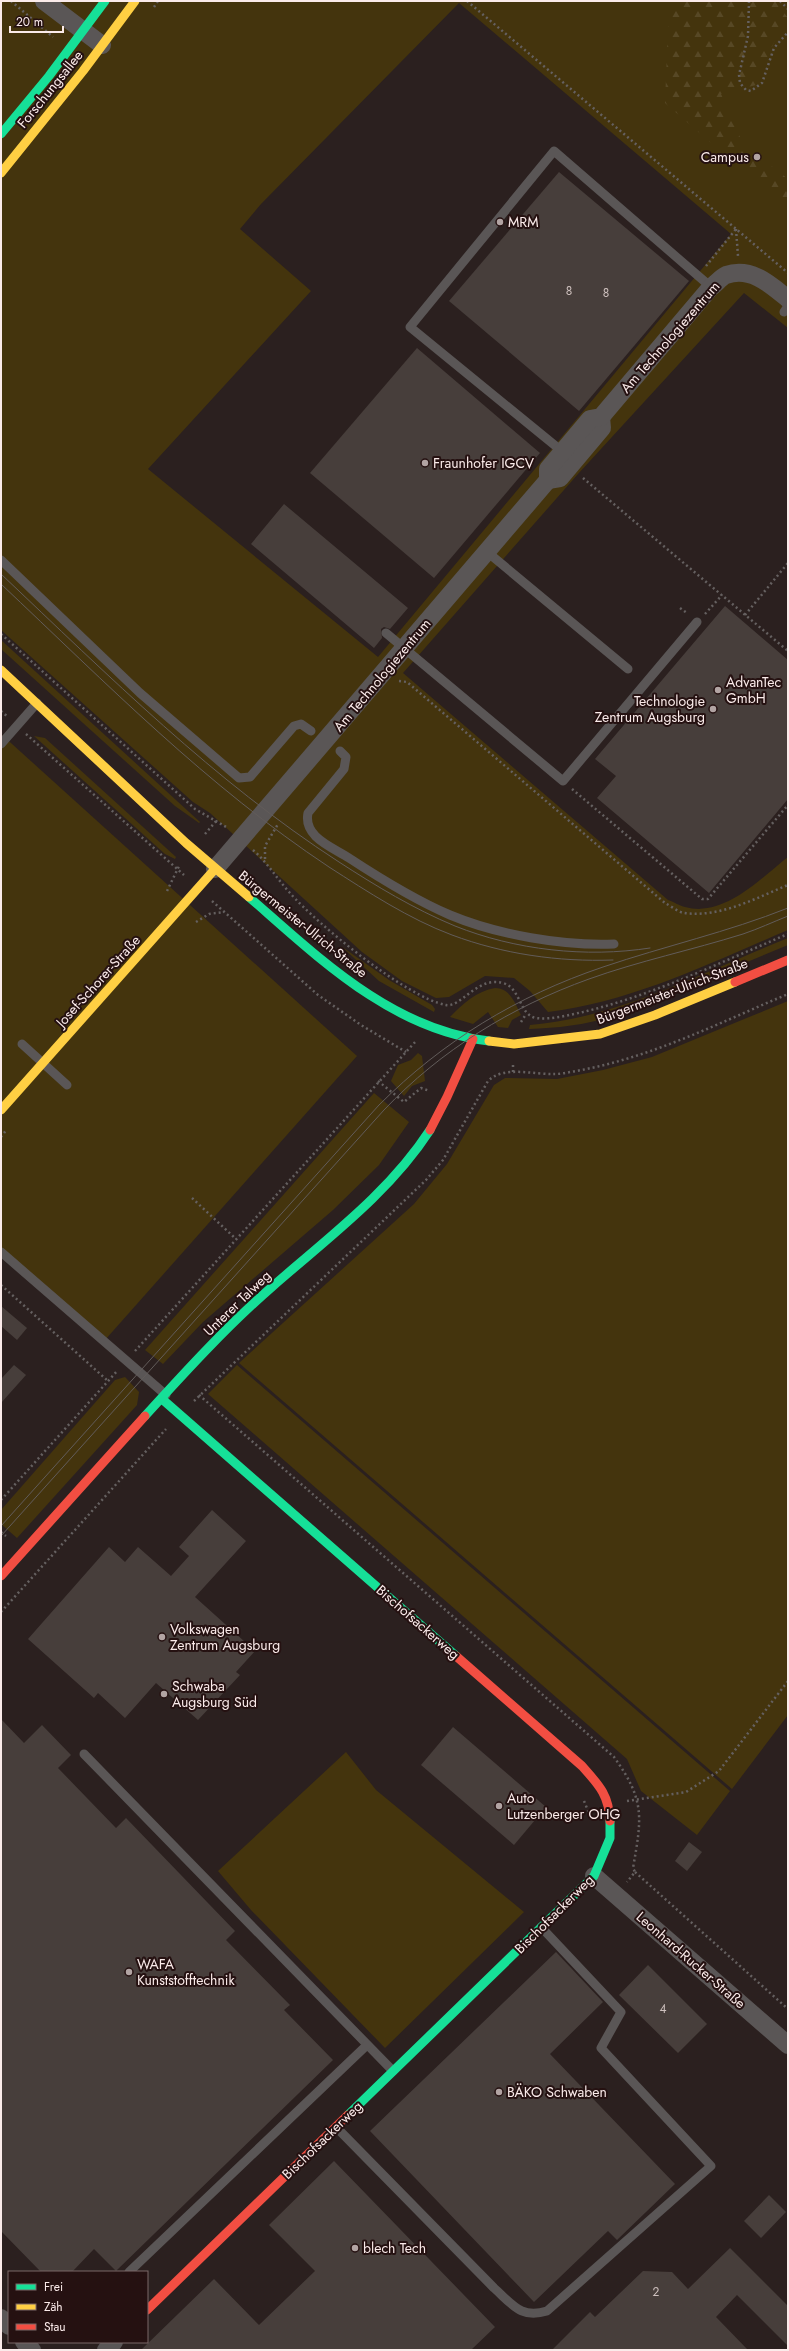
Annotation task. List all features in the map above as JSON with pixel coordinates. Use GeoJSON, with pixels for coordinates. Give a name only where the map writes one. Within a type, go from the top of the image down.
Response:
{"type":"FeatureCollection","features":[{"type":"Feature","properties":{"kind":"street"},"geometry":{"type":"LineString","coordinates":[[44,1],[102,45]]}},
{"type":"Feature","properties":{"kind":"street","name":"Forschungsallee"},"geometry":{"type":"LineString","coordinates":[[1,134],[105,1]]}},
{"type":"Feature","properties":{"kind":"street","name":"Forschungsallee"},"geometry":{"type":"LineString","coordinates":[[1,173],[135,1]]}},
{"type":"Feature","properties":{"kind":"street"},"geometry":{"type":"LineString","coordinates":[[739,273],[752,274],[768,282],[786,306]]}},
{"type":"Feature","properties":{"kind":"street","name":"Am Technologiezentrum"},"geometry":{"type":"LineString","coordinates":[[215,869],[548,480],[560,478],[569,457],[602,428],[601,417],[711,287],[726,275],[739,273]]}},
{"type":"Feature","properties":{"kind":"street","name":"Bürgermeister-Ulrich-Straße"},"geometry":{"type":"LineString","coordinates":[[1,670],[215,869],[336,972],[362,991],[428,1026],[473,1039],[514,1044],[600,1034],[655,1015],[788,960]]}},
{"type":"Feature","properties":{"kind":"street","name":"Josef-Schorer-Straße"},"geometry":{"type":"LineString","coordinates":[[1,1110],[215,869]]}},
{"type":"Feature","properties":{"kind":"street","name":"Unterer Talweg"},"geometry":{"type":"LineString","coordinates":[[1,1576],[164,1397],[250,1308],[353,1218],[401,1168],[429,1132],[473,1039]]}},
{"type":"Feature","properties":{"kind":"street","name":"Bischofsackerweg"},"geometry":{"type":"LineString","coordinates":[[148,2309],[594,1876],[610,1838],[609,1803],[599,1785],[582,1766],[180,1415],[164,1397]]}},
{"type":"Feature","properties":{"kind":"street","name":"Leonhard-Rucker-Straße"},"geometry":{"type":"LineString","coordinates":[[594,1876],[788,2045]]}},
{"type":"Feature","properties":{"kind":"lane"},"geometry":{"type":"LineString","coordinates":[[569,457],[410,327],[554,151],[711,287]]}},
{"type":"Feature","properties":{"kind":"lane"},"geometry":{"type":"LineString","coordinates":[[486,551],[628,669]]}},
{"type":"Feature","properties":{"kind":"lane"},"geometry":{"type":"LineString","coordinates":[[1,560],[140,693],[239,778],[250,777],[294,726],[301,724],[311,731]]}},
{"type":"Feature","properties":{"kind":"lane"},"geometry":{"type":"LineString","coordinates":[[386,633],[563,781],[697,622]]}},
{"type":"Feature","properties":{"kind":"lane"},"geometry":{"type":"LineString","coordinates":[[1,744],[37,703]]}},
{"type":"Feature","properties":{"kind":"lane"},"geometry":{"type":"LineString","coordinates":[[340,751],[346,757],[344,769],[308,812],[306,821],[313,835],[384,880],[450,915],[510,933],[587,945],[614,944]]}},
{"type":"Feature","properties":{"kind":"lane"},"geometry":{"type":"LineString","coordinates":[[22,1044],[67,1085]]}},
{"type":"Feature","properties":{"kind":"lane"},"geometry":{"type":"LineString","coordinates":[[1,1252],[127,1360],[164,1397]]}},
{"type":"Feature","properties":{"kind":"lane"},"geometry":{"type":"LineString","coordinates":[[84,1754],[393,2071]]}},
{"type":"Feature","properties":{"kind":"lane"},"geometry":{"type":"LineString","coordinates":[[336,2126],[494,2288],[520,2311],[533,2315],[547,2311],[711,2166],[601,2048],[621,2012],[541,1927]]}},
{"type":"Feature","properties":{"kind":"lane"},"geometry":{"type":"LineString","coordinates":[[130,2271],[367,2045]]}},
{"type":"Feature","properties":{"kind":"path"},"geometry":{"type":"LineString","coordinates":[[11,1],[50,33],[55,40]]}},
{"type":"Feature","properties":{"kind":"path"},"geometry":{"type":"LineString","coordinates":[[468,1],[788,273]]}},
{"type":"Feature","properties":{"kind":"path"},"geometry":{"type":"LineString","coordinates":[[749,1],[748,36],[738,75],[740,83],[746,90],[751,91],[762,83],[774,48],[788,32]]}},
{"type":"Feature","properties":{"kind":"path"},"geometry":{"type":"LineString","coordinates":[[780,1],[788,9]]}},
{"type":"Feature","properties":{"kind":"path"},"geometry":{"type":"LineString","coordinates":[[736,229],[739,273]]}},
{"type":"Feature","properties":{"kind":"path"},"geometry":{"type":"LineString","coordinates":[[569,457],[581,467],[578,474],[788,651]]}},
{"type":"Feature","properties":{"kind":"path"},"geometry":{"type":"LineString","coordinates":[[745,615],[788,563]]}},
{"type":"Feature","properties":{"kind":"path"},"geometry":{"type":"LineString","coordinates":[[697,622],[722,595]]}},
{"type":"Feature","properties":{"kind":"path"},"geometry":{"type":"LineString","coordinates":[[1,634],[195,809],[224,823],[265,860],[290,894],[348,946],[396,981],[433,1002],[446,1005],[455,1004],[483,984],[504,983],[512,989],[521,1000],[526,1014],[532,1017],[562,1017],[637,998],[788,934]]}},
{"type":"Feature","properties":{"kind":"path"},"geometry":{"type":"LineString","coordinates":[[385,670],[399,681],[407,682],[665,903],[683,913],[705,913],[729,909],[788,885]]}},
{"type":"Feature","properties":{"kind":"path"},"geometry":{"type":"LineString","coordinates":[[563,781],[702,899],[708,899],[788,805]]}},
{"type":"Feature","properties":{"kind":"path"},"geometry":{"type":"LineString","coordinates":[[1,1612],[180,1415],[251,1345],[407,1200],[442,1160],[488,1081],[494,1075],[513,1072],[556,1074],[602,1066],[646,1053],[788,994]]}},
{"type":"Feature","properties":{"kind":"path"},"geometry":{"type":"LineString","coordinates":[[1,1500],[378,1081],[406,1052]]}},
{"type":"Feature","properties":{"kind":"path"},"geometry":{"type":"LineString","coordinates":[[378,1081],[404,1102],[422,1088],[475,1103]]}},
{"type":"Feature","properties":{"kind":"path"},"geometry":{"type":"LineString","coordinates":[[192,1198],[236,1239]]}},
{"type":"Feature","properties":{"kind":"path"},"geometry":{"type":"LineString","coordinates":[[1,1285],[108,1381]]}},
{"type":"Feature","properties":{"kind":"path"},"geometry":{"type":"LineString","coordinates":[[1,1532],[6,1536]]}},
{"type":"Feature","properties":{"kind":"path"},"geometry":{"type":"LineString","coordinates":[[609,1803],[686,1792],[719,1771],[788,1681]]}},
{"type":"Feature","properties":{"kind":"path"},"geometry":{"type":"LineString","coordinates":[[582,1796],[590,1816]]}},
{"type":"Feature","properties":{"kind":"path"},"geometry":{"type":"LineString","coordinates":[[635,1872],[788,2009]]}},
{"type":"Feature","properties":{"kind":"green space"},"geometry":{"type":"Polygon","coordinates":[[[1,1],[788,1],[788,328],[744,293],[578,474],[403,673],[668,900],[681,906],[700,909],[714,907],[728,902],[754,885],[788,857],[788,930],[670,980],[610,1000],[579,1007],[548,1012],[530,991],[514,978],[485,976],[449,997],[436,998],[402,981],[362,952],[210,813],[193,802],[1,630],[1,1]],[[459,3],[261,204],[240,229],[311,291],[148,469],[378,657],[731,234],[459,3]]]}},
{"type":"Feature","properties":{"kind":"green space","name":"Campus"},"geometry":{"type":"Polygon","coordinates":[[[669,1],[775,1],[788,18],[774,42],[756,85],[721,94],[743,144],[788,179],[788,210],[665,103],[669,1]]]}},
{"type":"Feature","properties":{"kind":"green space"},"geometry":{"type":"Polygon","coordinates":[[[1,640],[200,822],[199,823],[175,806],[1,649],[1,640]]]}},
{"type":"Feature","properties":{"kind":"green space"},"geometry":{"type":"Polygon","coordinates":[[[1,734],[357,1056],[105,1340],[1,1252],[1,734]]]}},
{"type":"Feature","properties":{"kind":"green space"},"geometry":{"type":"Polygon","coordinates":[[[34,736],[45,738],[176,857],[175,859],[165,854],[34,736]]]}},
{"type":"Feature","properties":{"kind":"green space"},"geometry":{"type":"Polygon","coordinates":[[[788,938],[788,945],[641,1006],[583,1024],[529,1029],[530,1025],[563,1021],[629,1003],[694,978],[788,938]]]}},
{"type":"Feature","properties":{"kind":"green space"},"geometry":{"type":"Polygon","coordinates":[[[341,946],[389,980],[432,1005],[435,1009],[434,1012],[379,981],[341,946]]]}},
{"type":"Feature","properties":{"kind":"green space"},"geometry":{"type":"Polygon","coordinates":[[[495,988],[508,993],[521,1015],[512,1020],[508,1028],[498,1027],[488,1012],[473,1024],[450,1017],[476,995],[495,988]]]}},
{"type":"Feature","properties":{"kind":"green space"},"geometry":{"type":"Polygon","coordinates":[[[788,1001],[788,1715],[732,1789],[239,1363],[414,1204],[447,1164],[494,1085],[505,1078],[557,1079],[603,1070],[652,1057],[788,1001]]]}},
{"type":"Feature","properties":{"kind":"green space"},"geometry":{"type":"Polygon","coordinates":[[[418,1053],[422,1056],[425,1081],[412,1086],[404,1096],[391,1081],[398,1065],[411,1060],[418,1053]]]}},
{"type":"Feature","properties":{"kind":"green space"},"geometry":{"type":"Polygon","coordinates":[[[374,1093],[409,1122],[379,1165],[333,1210],[203,1322],[163,1364],[145,1350],[374,1093]]]}},
{"type":"Feature","properties":{"kind":"green space"},"geometry":{"type":"Polygon","coordinates":[[[237,1365],[730,1791],[697,1835],[641,1791],[627,1759],[208,1394],[237,1365]]]}},
{"type":"Feature","properties":{"kind":"green space"},"geometry":{"type":"Polygon","coordinates":[[[125,1377],[139,1392],[137,1405],[17,1538],[1,1524],[1,1510],[115,1380],[125,1377]]]}},
{"type":"Feature","properties":{"kind":"green space"},"geometry":{"type":"Polygon","coordinates":[[[346,1752],[376,1790],[524,1912],[385,2048],[251,1910],[218,1871],[346,1752]]]}},
{"type":"Feature","properties":{"kind":"building"},"geometry":{"type":"Polygon","coordinates":[[[559,172],[689,281],[579,411],[449,301],[559,172]]]}},
{"type":"Feature","properties":{"kind":"building","name":"Fraunhofer IGCV"},"geometry":{"type":"Polygon","coordinates":[[[417,348],[540,453],[434,578],[310,473],[417,348]]]}},
{"type":"Feature","properties":{"kind":"building"},"geometry":{"type":"Polygon","coordinates":[[[284,504],[408,608],[390,629],[384,627],[381,629],[382,638],[374,648],[251,544],[284,504]]]}},
{"type":"Feature","properties":{"kind":"building","name":"Technologie Zentrum Augsburg"},"geometry":{"type":"Polygon","coordinates":[[[725,606],[788,660],[788,799],[709,893],[597,798],[616,776],[595,759],[725,606]]]}},
{"type":"Feature","properties":{"kind":"building"},"geometry":{"type":"Polygon","coordinates":[[[1,1306],[27,1328],[17,1340],[1,1326],[1,1306]]]}},
{"type":"Feature","properties":{"kind":"building"},"geometry":{"type":"Polygon","coordinates":[[[14,1365],[26,1375],[1,1403],[1,1379],[14,1365]]]}},
{"type":"Feature","properties":{"kind":"building","name":"Volkswagen Zentrum Augsburg"},"geometry":{"type":"Polygon","coordinates":[[[212,1510],[246,1541],[195,1597],[255,1651],[236,1672],[240,1675],[198,1720],[156,1683],[125,1718],[98,1693],[94,1698],[28,1639],[109,1547],[125,1562],[138,1547],[171,1576],[189,1556],[179,1547],[212,1510]]]}},
{"type":"Feature","properties":{"kind":"building","name":"WAFA Kunststofftechnik"},"geometry":{"type":"Polygon","coordinates":[[[1,1719],[24,1743],[42,1725],[71,1755],[58,1768],[116,1828],[126,1818],[235,1931],[226,1940],[290,2005],[284,2010],[333,2060],[116,2271],[94,2249],[73,2271],[40,2271],[1,2231],[1,1719]]]}},
{"type":"Feature","properties":{"kind":"building"},"geometry":{"type":"Polygon","coordinates":[[[453,1727],[546,1807],[514,1845],[421,1765],[453,1727]]]}},
{"type":"Feature","properties":{"kind":"building"},"geometry":{"type":"Polygon","coordinates":[[[689,1842],[702,1852],[687,1871],[675,1861],[689,1842]]]}},
{"type":"Feature","properties":{"kind":"building","name":"BÄKO Schwaben"},"geometry":{"type":"Polygon","coordinates":[[[556,1952],[603,2002],[550,2054],[675,2184],[617,2240],[608,2231],[534,2302],[370,2131],[556,1952]]]}},
{"type":"Feature","properties":{"kind":"building"},"geometry":{"type":"Polygon","coordinates":[[[648,1965],[707,2024],[678,2053],[619,1995],[648,1965]]]}},
{"type":"Feature","properties":{"kind":"building","name":"blech Tech"},"geometry":{"type":"Polygon","coordinates":[[[334,2161],[495,2327],[471,2350],[141,2350],[214,2279],[259,2325],[315,2271],[269,2225],[334,2161]]]}},
{"type":"Feature","properties":{"kind":"building"},"geometry":{"type":"Polygon","coordinates":[[[769,2195],[786,2212],[761,2238],[744,2221],[769,2195]]]}},
{"type":"Feature","properties":{"kind":"building"},"geometry":{"type":"Polygon","coordinates":[[[730,2248],[788,2306],[788,2346],[737,2295],[716,2317],[748,2350],[552,2350],[590,2312],[595,2317],[643,2271],[672,2272],[688,2289],[730,2248]]]}},
{"type":"Feature","properties":{"kind":"tram line"},"geometry":{"type":"LineString","coordinates":[[1,574],[122,689],[206,762],[293,831],[367,880],[396,897],[455,926],[502,941],[526,946],[576,952],[626,951],[650,948]]}},
{"type":"Feature","properties":{"kind":"tram line"},"geometry":{"type":"LineString","coordinates":[[1,584],[159,733],[241,803],[284,836],[329,867],[374,895],[404,913],[436,929],[471,942],[511,952],[551,958],[572,960],[613,960]]}},
{"type":"Feature","properties":{"kind":"tram line"},"geometry":{"type":"LineString","coordinates":[[1,1526],[379,1105],[403,1082],[429,1061],[455,1041],[483,1023],[511,1007],[571,979],[626,959],[719,932],[788,908]]}},
{"type":"Feature","properties":{"kind":"tram line"},"geometry":{"type":"LineString","coordinates":[[1,1536],[384,1110],[429,1068],[479,1032],[505,1017],[560,990],[627,967],[743,934],[788,916]]}},
{"type":"Feature","properties":{"kind":"traffic: fast"},"geometry":{"type":"LineString","coordinates":[[1,134],[49,76],[105,1]]}},
{"type":"Feature","properties":{"kind":"traffic: fast"},"geometry":{"type":"LineString","coordinates":[[249,897],[302,944],[359,988],[389,1007],[420,1022],[454,1034],[489,1041]]}},
{"type":"Feature","properties":{"kind":"traffic: fast"},"geometry":{"type":"LineString","coordinates":[[145,1416],[239,1317],[377,1194],[414,1153],[430,1130]]}},
{"type":"Feature","properties":{"kind":"traffic: fast"},"geometry":{"type":"LineString","coordinates":[[162,1399],[456,1656]]}},
{"type":"Feature","properties":{"kind":"traffic: fast"},"geometry":{"type":"LineString","coordinates":[[348,2115],[594,1876],[610,1838],[610,1821]]}},
{"type":"Feature","properties":{"kind":"traffic: slow"},"geometry":{"type":"LineString","coordinates":[[1,173],[83,71],[135,1]]}},
{"type":"Feature","properties":{"kind":"traffic: slow"},"geometry":{"type":"LineString","coordinates":[[1,670],[186,843],[249,897]]}},
{"type":"Feature","properties":{"kind":"traffic: slow"},"geometry":{"type":"LineString","coordinates":[[1,1110],[215,869]]}},
{"type":"Feature","properties":{"kind":"traffic: slow"},"geometry":{"type":"LineString","coordinates":[[489,1041],[514,1044],[600,1034],[655,1015],[735,982]]}},
{"type":"Feature","properties":{"kind":"traffic: jam"},"geometry":{"type":"LineString","coordinates":[[735,982],[788,960]]}},
{"type":"Feature","properties":{"kind":"traffic: jam"},"geometry":{"type":"LineString","coordinates":[[430,1130],[447,1097],[473,1039]]}},
{"type":"Feature","properties":{"kind":"traffic: jam"},"geometry":{"type":"LineString","coordinates":[[1,1576],[145,1416]]}},
{"type":"Feature","properties":{"kind":"traffic: jam"},"geometry":{"type":"LineString","coordinates":[[456,1656],[582,1766],[602,1791],[608,1804],[610,1821]]}},
{"type":"Feature","properties":{"kind":"traffic: jam"},"geometry":{"type":"LineString","coordinates":[[148,2309],[348,2115]]}},
{"type":"Feature","properties":{"kind":"place","name":"Campus"},"geometry":{"type":"Point","coordinates":[757,157]}},
{"type":"Feature","properties":{"kind":"place","name":"MRM"},"geometry":{"type":"Point","coordinates":[500,222]}},
{"type":"Feature","properties":{"kind":"place","name":"Fraunhofer IGCV"},"geometry":{"type":"Point","coordinates":[425,463]}},
{"type":"Feature","properties":{"kind":"place","name":"AdvanTec GmbH"},"geometry":{"type":"Point","coordinates":[718,690]}},
{"type":"Feature","properties":{"kind":"place","name":"Technologie Zentrum Augsburg"},"geometry":{"type":"Point","coordinates":[713,709]}},
{"type":"Feature","properties":{"kind":"place","name":"Volkswagen Zentrum Augsburg"},"geometry":{"type":"Point","coordinates":[162,1637]}},
{"type":"Feature","properties":{"kind":"place","name":"Schwaba Augsburg Süd"},"geometry":{"type":"Point","coordinates":[164,1694]}},
{"type":"Feature","properties":{"kind":"place","name":"Auto Lutzenberger OHG"},"geometry":{"type":"Point","coordinates":[499,1806]}},
{"type":"Feature","properties":{"kind":"place","name":"WAFA Kunststofftechnik"},"geometry":{"type":"Point","coordinates":[129,1972]}},
{"type":"Feature","properties":{"kind":"place","name":"BÄKO Schwaben"},"geometry":{"type":"Point","coordinates":[499,2092]}},
{"type":"Feature","properties":{"kind":"place","name":"blech Tech"},"geometry":{"type":"Point","coordinates":[355,2248]}}]}
